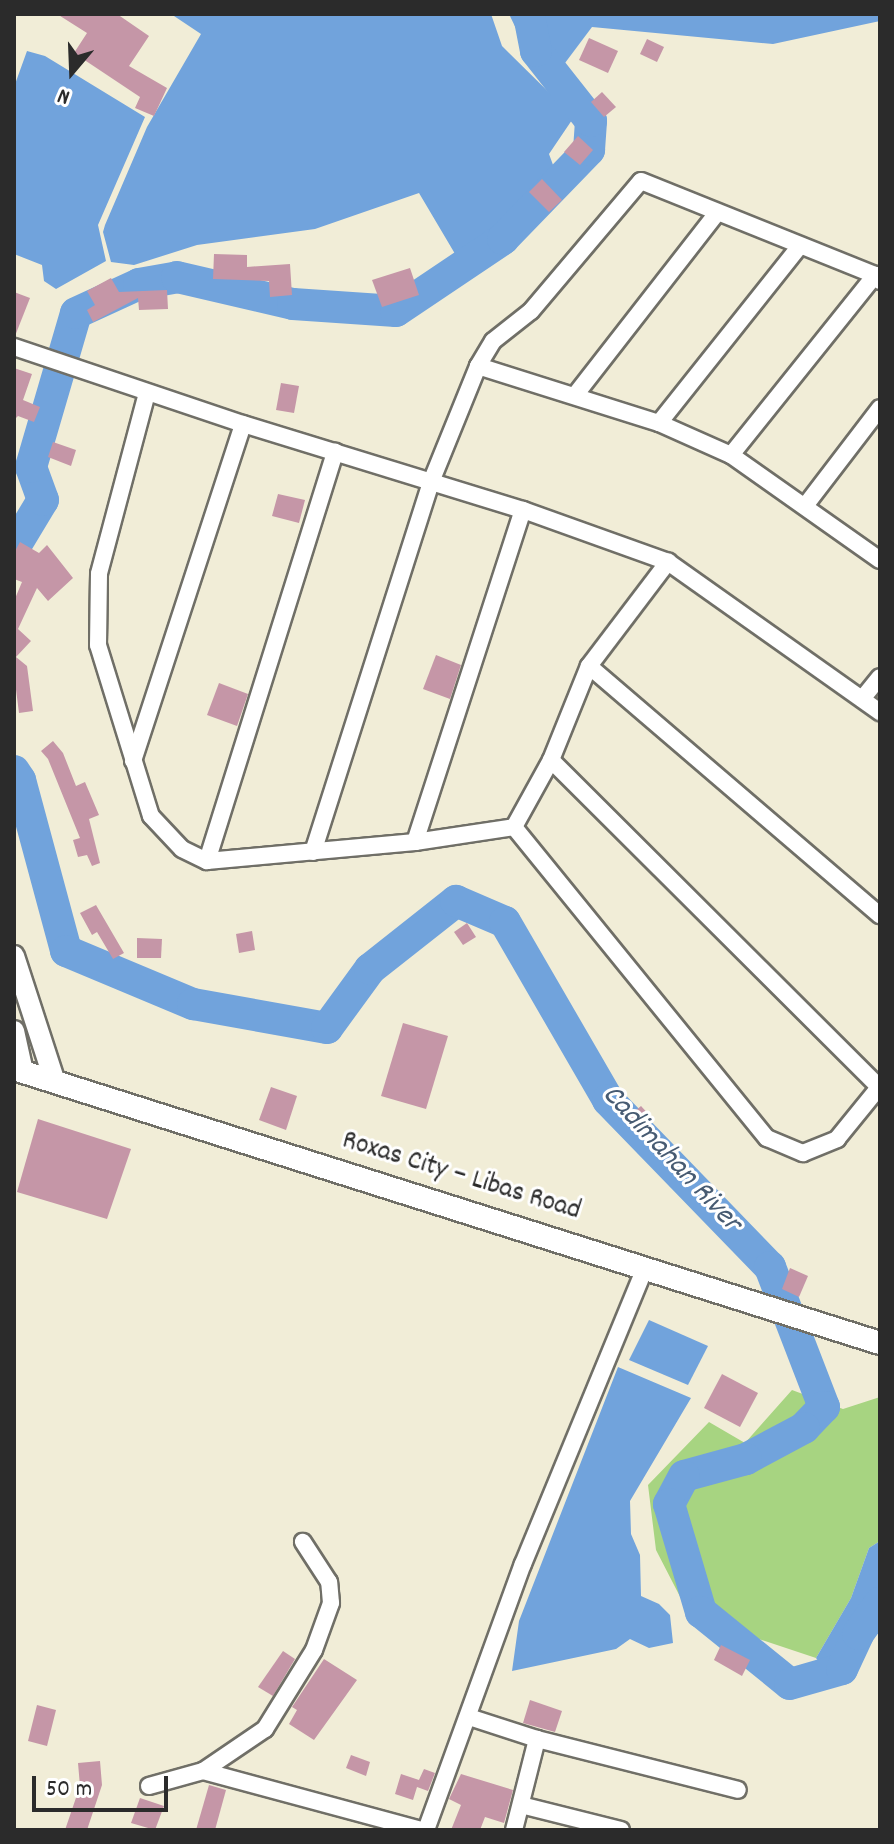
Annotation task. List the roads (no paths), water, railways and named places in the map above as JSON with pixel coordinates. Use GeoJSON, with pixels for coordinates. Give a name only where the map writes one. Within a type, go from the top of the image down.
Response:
{"type":"FeatureCollection","features":[{"type":"Feature","properties":{"kind":"main road","name":"Roxas City – Libas Road"},"geometry":{"type":"LineString","coordinates":[[19,1070],[646,1266],[880,1343]]}},
{"type":"Feature","properties":{"kind":"street"},"geometry":{"type":"LineString","coordinates":[[313,852],[431,482],[478,366],[493,341],[531,311],[641,181],[877,278],[731,455]]}},
{"type":"Feature","properties":{"kind":"street"},"geometry":{"type":"LineString","coordinates":[[576,394],[717,213]]}},
{"type":"Feature","properties":{"kind":"street"},"geometry":{"type":"LineString","coordinates":[[659,423],[800,246]]}},
{"type":"Feature","properties":{"kind":"street"},"geometry":{"type":"LineString","coordinates":[[14,347],[243,424],[523,510],[668,562],[880,712]]}},
{"type":"Feature","properties":{"kind":"street"},"geometry":{"type":"LineString","coordinates":[[478,366],[576,394],[659,423],[731,455],[878,554]]}},
{"type":"Feature","properties":{"kind":"street"},"geometry":{"type":"LineString","coordinates":[[147,393],[99,574],[98,645],[151,816],[182,849],[207,861],[415,842],[514,827]]}},
{"type":"Feature","properties":{"kind":"street"},"geometry":{"type":"LineString","coordinates":[[805,506],[880,408]]}},
{"type":"Feature","properties":{"kind":"street"},"geometry":{"type":"LineString","coordinates":[[133,762],[243,424]]}},
{"type":"Feature","properties":{"kind":"street"},"geometry":{"type":"LineString","coordinates":[[207,861],[335,452]]}},
{"type":"Feature","properties":{"kind":"street"},"geometry":{"type":"LineString","coordinates":[[415,842],[523,510]]}},
{"type":"Feature","properties":{"kind":"street"},"geometry":{"type":"LineString","coordinates":[[514,827],[551,760],[589,666],[668,562]]}},
{"type":"Feature","properties":{"kind":"street"},"geometry":{"type":"LineString","coordinates":[[589,666],[880,915]]}},
{"type":"Feature","properties":{"kind":"street"},"geometry":{"type":"LineString","coordinates":[[862,699],[880,677]]}},
{"type":"Feature","properties":{"kind":"street"},"geometry":{"type":"LineString","coordinates":[[514,827],[767,1138],[803,1153],[837,1139],[880,1087],[551,760]]}},
{"type":"Feature","properties":{"kind":"street"},"geometry":{"type":"LineString","coordinates":[[14,956],[55,1082]]}},
{"type":"Feature","properties":{"kind":"street"},"geometry":{"type":"LineString","coordinates":[[14,1031],[19,1070]]}},
{"type":"Feature","properties":{"kind":"street"},"geometry":{"type":"LineString","coordinates":[[203,1771],[424,1830],[469,1717],[523,1564],[646,1266]]}},
{"type":"Feature","properties":{"kind":"street"},"geometry":{"type":"LineString","coordinates":[[149,1786],[203,1771],[265,1729],[314,1650],[331,1603],[329,1582],[303,1542]]}},
{"type":"Feature","properties":{"kind":"street"},"geometry":{"type":"LineString","coordinates":[[469,1717],[537,1739],[738,1790]]}},
{"type":"Feature","properties":{"kind":"street"},"geometry":{"type":"LineString","coordinates":[[514,1830],[537,1739]]}},
{"type":"Feature","properties":{"kind":"street"},"geometry":{"type":"LineString","coordinates":[[521,1805],[621,1830]]}},
{"type":"Feature","properties":{"kind":"water"},"geometry":{"type":"Polygon","coordinates":[[[171,14],[491,14],[502,46],[574,117],[549,154],[556,173],[552,189],[498,243],[464,269],[419,193],[315,229],[197,245],[134,265],[111,262],[103,232],[105,225],[147,127],[201,34],[171,14]]]}},
{"type":"Feature","properties":{"kind":"water"},"geometry":{"type":"Polygon","coordinates":[[[509,14],[880,14],[880,21],[773,44],[592,27],[562,67],[533,64],[509,14]]]}},
{"type":"Feature","properties":{"kind":"water"},"geometry":{"type":"Polygon","coordinates":[[[27,51],[45,56],[145,117],[98,225],[106,261],[56,289],[44,281],[42,265],[14,254],[14,87],[27,51]]]}},
{"type":"Feature","properties":{"kind":"water"},"geometry":{"type":"Polygon","coordinates":[[[649,1320],[708,1346],[688,1385],[629,1360],[649,1320]]]}},
{"type":"Feature","properties":{"kind":"water"},"geometry":{"type":"Polygon","coordinates":[[[618,1367],[691,1398],[630,1501],[631,1534],[640,1555],[641,1596],[659,1604],[670,1615],[673,1643],[649,1648],[630,1639],[616,1649],[512,1671],[519,1621],[618,1367]]]}},
{"type":"Feature","properties":{"kind":"water"},"geometry":{"type":"Polygon","coordinates":[[[880,1541],[880,1631],[835,1683],[816,1658],[851,1598],[869,1548],[880,1541]]]}},
{"type":"Feature","properties":{"kind":"waterway","name":"Cadimahan River"},"geometry":{"type":"LineString","coordinates":[[14,548],[43,500],[31,467],[76,313],[139,284],[177,277],[293,304],[396,311],[503,239],[589,150],[591,121],[536,51],[529,14]]}},
{"type":"Feature","properties":{"kind":"waterway","name":"Cadimahan River"},"geometry":{"type":"LineString","coordinates":[[14,771],[20,780],[66,951],[193,1004],[327,1028],[370,969],[456,901],[505,922],[608,1100],[770,1267],[824,1407],[804,1428],[746,1459],[684,1476],[669,1504],[701,1612],[790,1684],[842,1669],[858,1634],[880,1603]]}}]}
